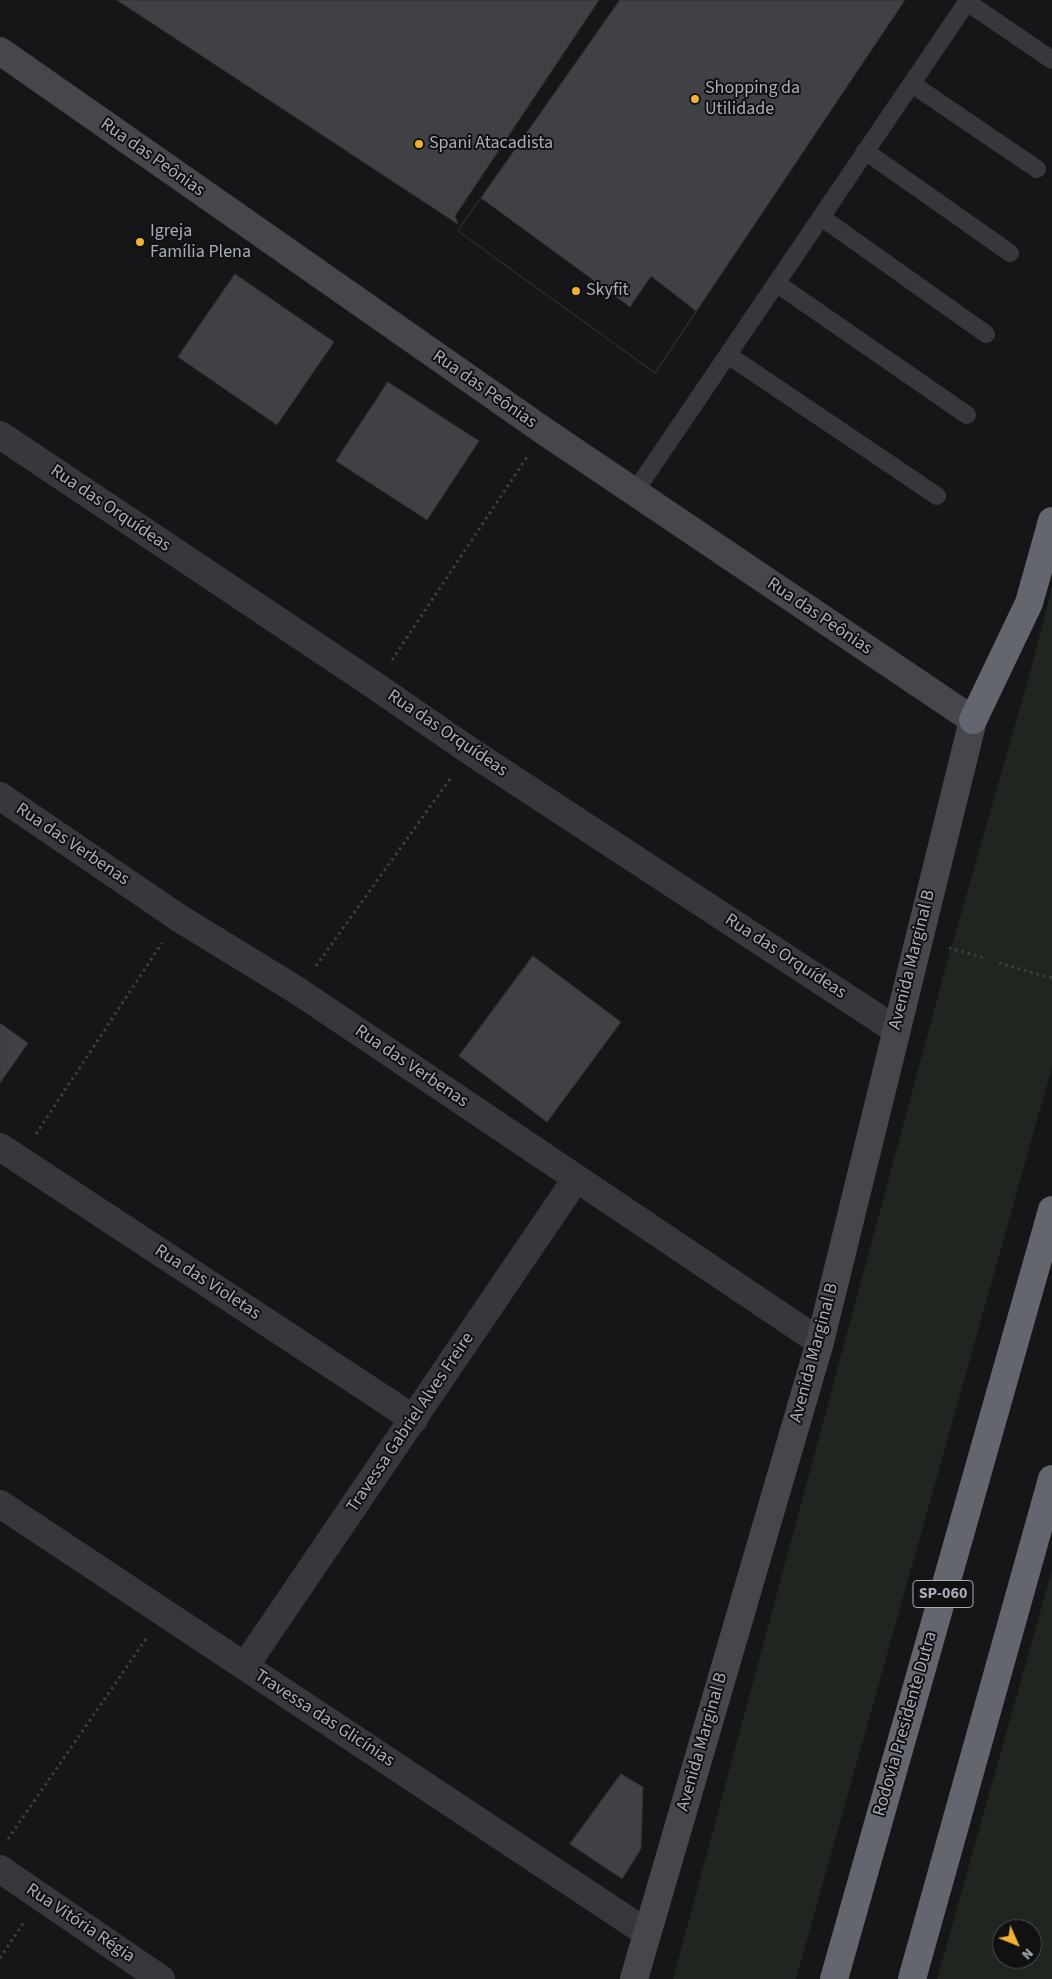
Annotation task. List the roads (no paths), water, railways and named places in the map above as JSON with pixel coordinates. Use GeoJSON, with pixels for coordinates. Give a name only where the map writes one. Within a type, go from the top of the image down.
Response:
{"type":"FeatureCollection","features":[{"type":"Feature","properties":{"kind":"highway"},"geometry":{"type":"LineString","coordinates":[[973,720],[1029,603],[1052,521]]}},
{"type":"Feature","properties":{"kind":"highway","name":"Rodovia Presidente Dutra"},"geometry":{"type":"LineString","coordinates":[[834,1979],[1052,1210]]}},
{"type":"Feature","properties":{"kind":"highway"},"geometry":{"type":"LineString","coordinates":[[912,1979],[1052,1479]]}},
{"type":"Feature","properties":{"kind":"street","name":"Rua das Peônias"},"geometry":{"type":"LineString","coordinates":[[0,51],[544,432],[973,720]]}},
{"type":"Feature","properties":{"kind":"street","name":"Rua das Orquídeas"},"geometry":{"type":"LineString","coordinates":[[0,435],[470,751],[896,1030]]}},
{"type":"Feature","properties":{"kind":"street","name":"Avenida Marginal B"},"geometry":{"type":"LineString","coordinates":[[634,1979],[820,1342],[973,720]]}},
{"type":"Feature","properties":{"kind":"street","name":"Rua das Verbenas"},"geometry":{"type":"LineString","coordinates":[[0,796],[179,918],[298,990],[820,1342]]}},
{"type":"Feature","properties":{"kind":"street","name":"Rua das Violetas"},"geometry":{"type":"LineString","coordinates":[[9,1154],[414,1419]]}},
{"type":"Feature","properties":{"kind":"street","name":"Travessa Gabriel Alves Freire"},"geometry":{"type":"LineString","coordinates":[[245,1666],[576,1179]]}},
{"type":"Feature","properties":{"kind":"street","name":"Travessa das Glicínias"},"geometry":{"type":"LineString","coordinates":[[0,1504],[648,1933]]}},
{"type":"Feature","properties":{"kind":"street","name":"Rua Vitória Régia"},"geometry":{"type":"LineString","coordinates":[[0,1869],[161,1979]]}},
{"type":"Feature","properties":{"kind":"lane"},"geometry":{"type":"LineString","coordinates":[[634,492],[967,2],[1052,60]]}},
{"type":"Feature","properties":{"kind":"lane"},"geometry":{"type":"LineString","coordinates":[[912,84],[1037,169]]}},
{"type":"Feature","properties":{"kind":"lane"},"geometry":{"type":"LineString","coordinates":[[866,151],[1010,254]]}},
{"type":"Feature","properties":{"kind":"lane"},"geometry":{"type":"LineString","coordinates":[[821,217],[986,334]]}},
{"type":"Feature","properties":{"kind":"lane"},"geometry":{"type":"LineString","coordinates":[[776,283],[967,415]]}},
{"type":"Feature","properties":{"kind":"lane"},"geometry":{"type":"LineString","coordinates":[[728,355],[937,496]]}},
{"type":"Feature","properties":{"kind":"place","name":"Shopping da Utilidade"},"geometry":{"type":"Point","coordinates":[695,99]}},
{"type":"Feature","properties":{"kind":"place","name":"Spani Atacadista"},"geometry":{"type":"Point","coordinates":[419,144]}},
{"type":"Feature","properties":{"kind":"place","name":"Igreja Família Plena"},"geometry":{"type":"Point","coordinates":[140,242]}},
{"type":"Feature","properties":{"kind":"place","name":"Skyfit"},"geometry":{"type":"Point","coordinates":[576,291]}}]}
